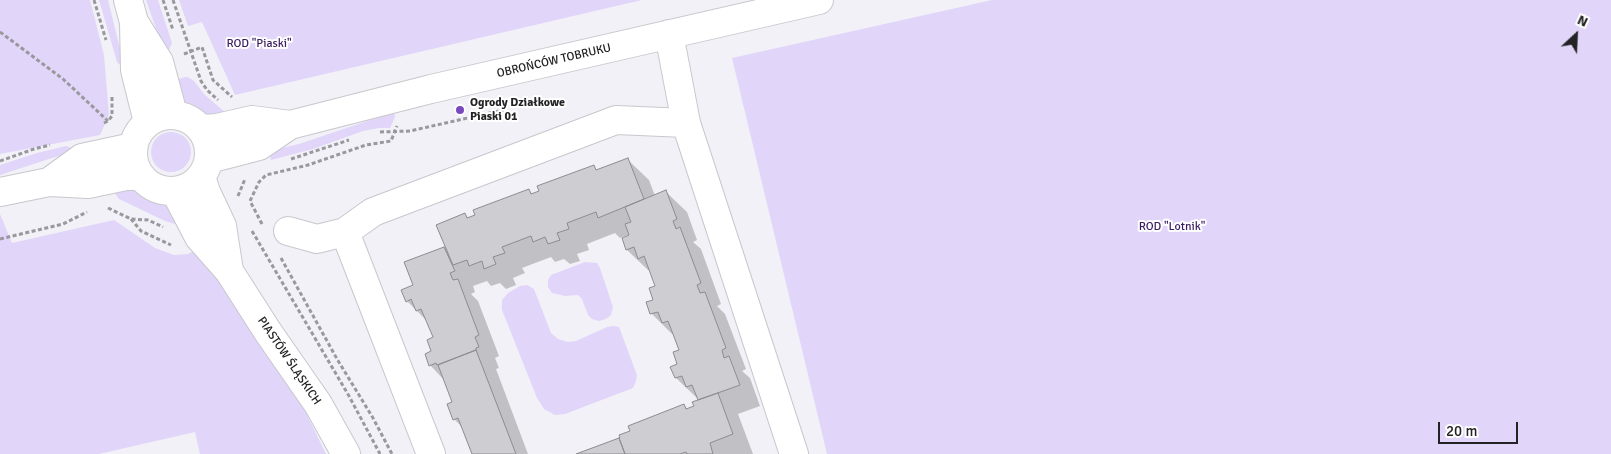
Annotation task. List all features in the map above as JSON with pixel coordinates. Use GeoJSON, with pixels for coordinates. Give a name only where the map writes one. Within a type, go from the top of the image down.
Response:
{"type":"FeatureCollection","features":[{"type":"Feature","properties":{"kind":"street","name":"OBROŃCÓW TOBRUKU"},"geometry":{"type":"LineString","coordinates":[[205,168],[259,146],[290,125],[431,89],[819,0]]}},
{"type":"Feature","properties":{"kind":"street"},"geometry":{"type":"LineString","coordinates":[[131,11],[135,70],[161,118]]}},
{"type":"Feature","properties":{"kind":"street"},"geometry":{"type":"LineString","coordinates":[[669,34],[686,123],[794,454]]}},
{"type":"Feature","properties":{"kind":"street"},"geometry":{"type":"LineString","coordinates":[[184,116],[194,121],[202,129],[208,144],[205,168],[194,184],[185,189],[175,191],[162,190],[149,185],[140,176],[135,167],[133,157],[133,147],[138,133],[161,118],[184,116]]}},
{"type":"Feature","properties":{"kind":"street","name":"OBROŃCÓW TOBRUKU"},"geometry":{"type":"LineString","coordinates":[[202,129],[217,128],[252,120],[290,125]]}},
{"type":"Feature","properties":{"kind":"street"},"geometry":{"type":"LineString","coordinates":[[276,236],[316,239],[345,232],[373,212],[616,120],[686,123]]}},
{"type":"Feature","properties":{"kind":"street"},"geometry":{"type":"LineString","coordinates":[[49,182],[82,158],[133,147]]}},
{"type":"Feature","properties":{"kind":"street","name":"PIASTÓW ŚLĄSKICH"},"geometry":{"type":"LineString","coordinates":[[205,168],[206,192],[222,226],[229,271]]}},
{"type":"Feature","properties":{"kind":"street"},"geometry":{"type":"LineString","coordinates":[[0,192],[49,182],[88,184],[126,176],[140,176]]}},
{"type":"Feature","properties":{"kind":"street","name":"PIASTÓW ŚLĄSKICH"},"geometry":{"type":"LineString","coordinates":[[175,191],[199,237],[229,271],[268,332],[318,404],[346,454]]}},
{"type":"Feature","properties":{"kind":"street"},"geometry":{"type":"LineString","coordinates":[[345,232],[431,454]]}},
{"type":"Feature","properties":{"kind":"path"},"geometry":{"type":"LineString","coordinates":[[173,0],[201,81],[206,90],[220,102]]}},
{"type":"Feature","properties":{"kind":"path"},"geometry":{"type":"LineString","coordinates":[[0,32],[63,79],[108,121]]}},
{"type":"Feature","properties":{"kind":"path"},"geometry":{"type":"LineString","coordinates":[[181,54],[202,48],[213,80],[236,99]]}},
{"type":"Feature","properties":{"kind":"path"},"geometry":{"type":"LineString","coordinates":[[95,125],[108,121],[112,116],[112,91]]}},
{"type":"Feature","properties":{"kind":"path"},"geometry":{"type":"LineString","coordinates":[[376,133],[410,131],[503,110],[500,96]]}},
{"type":"Feature","properties":{"kind":"path"},"geometry":{"type":"LineString","coordinates":[[392,454],[373,418],[337,359],[276,236],[250,201],[259,182],[266,175],[308,165],[366,144],[391,141],[400,120]]}},
{"type":"Feature","properties":{"kind":"path"},"geometry":{"type":"LineString","coordinates":[[290,159],[350,140]]}},
{"type":"Feature","properties":{"kind":"path"},"geometry":{"type":"LineString","coordinates":[[0,161],[51,145]]}},
{"type":"Feature","properties":{"kind":"path"},"geometry":{"type":"LineString","coordinates":[[235,202],[245,178]]}},
{"type":"Feature","properties":{"kind":"path"},"geometry":{"type":"LineString","coordinates":[[104,208],[131,219],[148,220],[165,228]]}},
{"type":"Feature","properties":{"kind":"path"},"geometry":{"type":"LineString","coordinates":[[0,239],[63,224],[89,212]]}},
{"type":"Feature","properties":{"kind":"path"},"geometry":{"type":"LineString","coordinates":[[131,219],[141,231],[174,246]]}},
{"type":"Feature","properties":{"kind":"path"},"geometry":{"type":"LineString","coordinates":[[248,224],[349,396],[380,454]]}},
{"type":"Feature","properties":{"kind":"green space"},"geometry":{"type":"Polygon","coordinates":[[[0,0],[90,0],[104,55],[109,115],[100,135],[0,154],[0,0]]]}},
{"type":"Feature","properties":{"kind":"green space"},"geometry":{"type":"Polygon","coordinates":[[[99,0],[108,0],[124,65],[117,62],[99,0]]]}},
{"type":"Feature","properties":{"kind":"green space"},"geometry":{"type":"Polygon","coordinates":[[[146,0],[158,0],[172,43],[169,50],[164,51],[146,0]]]}},
{"type":"Feature","properties":{"kind":"green space","name":"ROD \"Piaski\""},"geometry":{"type":"Polygon","coordinates":[[[179,0],[642,0],[235,95],[202,22],[188,26],[179,0]]]}},
{"type":"Feature","properties":{"kind":"green space","name":"ROD \"Lotnik\""},"geometry":{"type":"Polygon","coordinates":[[[992,0],[1611,0],[1611,454],[827,454],[732,58],[992,0]]]}},
{"type":"Feature","properties":{"kind":"green space"},"geometry":{"type":"Polygon","coordinates":[[[185,77],[194,81],[204,94],[228,115],[206,116],[191,108],[178,95],[172,81],[185,77]]]}},
{"type":"Feature","properties":{"kind":"green space"},"geometry":{"type":"Polygon","coordinates":[[[394,112],[395,117],[390,128],[363,131],[313,149],[271,160],[269,151],[299,144],[394,112]]]}},
{"type":"Feature","properties":{"kind":"green space"},"geometry":{"type":"Polygon","coordinates":[[[167,132],[175,132],[182,135],[188,141],[191,152],[188,163],[182,169],[175,172],[167,172],[160,169],[154,163],[151,156],[151,148],[154,141],[160,135],[167,132]]]}},
{"type":"Feature","properties":{"kind":"green space"},"geometry":{"type":"Polygon","coordinates":[[[66,146],[71,148],[72,153],[0,175],[0,165],[66,146]]]}},
{"type":"Feature","properties":{"kind":"green space"},"geometry":{"type":"Polygon","coordinates":[[[132,188],[171,207],[179,223],[175,224],[165,221],[119,199],[114,192],[132,188]]]}},
{"type":"Feature","properties":{"kind":"green space"},"geometry":{"type":"Polygon","coordinates":[[[0,214],[12,243],[114,220],[155,248],[174,255],[188,254],[198,249],[279,357],[326,454],[200,454],[195,432],[99,454],[0,454],[0,214]]]}},
{"type":"Feature","properties":{"kind":"green space"},"geometry":{"type":"Polygon","coordinates":[[[585,262],[597,263],[600,268],[613,307],[611,315],[606,319],[599,321],[592,319],[578,295],[565,296],[552,293],[548,287],[548,280],[551,275],[585,262]]]}},
{"type":"Feature","properties":{"kind":"green space"},"geometry":{"type":"Polygon","coordinates":[[[527,285],[534,289],[551,333],[558,339],[568,342],[576,341],[607,327],[619,327],[637,375],[633,388],[565,414],[555,415],[544,409],[537,398],[502,310],[502,300],[508,293],[520,286],[527,285]]]}},
{"type":"Feature","properties":{"kind":"building"},"geometry":{"type":"Polygon","coordinates":[[[628,158],[644,199],[598,218],[596,212],[567,223],[569,229],[557,233],[560,240],[548,244],[545,237],[533,242],[531,236],[502,247],[505,253],[493,257],[496,264],[484,269],[482,261],[469,266],[467,260],[453,265],[436,225],[465,213],[467,218],[475,215],[473,210],[529,189],[531,194],[539,191],[537,186],[594,165],[596,170],[628,158]]]}},
{"type":"Feature","properties":{"kind":"building"},"geometry":{"type":"Polygon","coordinates":[[[666,190],[677,219],[673,221],[676,229],[680,227],[701,283],[697,285],[700,293],[705,292],[726,348],[722,350],[724,358],[729,356],[740,385],[698,400],[692,385],[686,387],[682,376],[675,378],[670,367],[677,364],[673,352],[679,350],[668,321],[662,323],[658,312],[650,314],[646,302],[653,300],[649,288],[655,286],[644,256],[638,259],[634,247],[626,250],[622,238],[629,235],[625,224],[631,222],[625,207],[666,190]]]}},
{"type":"Feature","properties":{"kind":"building"},"geometry":{"type":"Polygon","coordinates":[[[444,247],[455,271],[450,273],[453,280],[458,279],[479,335],[475,337],[479,347],[476,350],[437,365],[436,363],[429,366],[425,354],[431,351],[427,340],[433,337],[421,309],[416,311],[411,299],[406,302],[401,290],[413,285],[404,262],[444,247]]]}},
{"type":"Feature","properties":{"kind":"building"},"geometry":{"type":"Polygon","coordinates":[[[476,350],[516,454],[472,454],[458,418],[453,420],[447,404],[452,402],[438,365],[476,350]]]}},
{"type":"Feature","properties":{"kind":"building"},"geometry":{"type":"Polygon","coordinates":[[[718,393],[733,434],[710,443],[713,454],[687,454],[686,452],[680,454],[625,454],[619,435],[630,431],[628,426],[684,404],[686,409],[694,406],[692,402],[718,393]]]}},
{"type":"Feature","properties":{"kind":"building"},"geometry":{"type":"Polygon","coordinates":[[[619,438],[625,454],[576,454],[619,438]]]}},
{"type":"Feature","properties":{"kind":"place","name":"Ogrody Działkowe Piaski 01"},"geometry":{"type":"Point","coordinates":[460,110]}}]}
